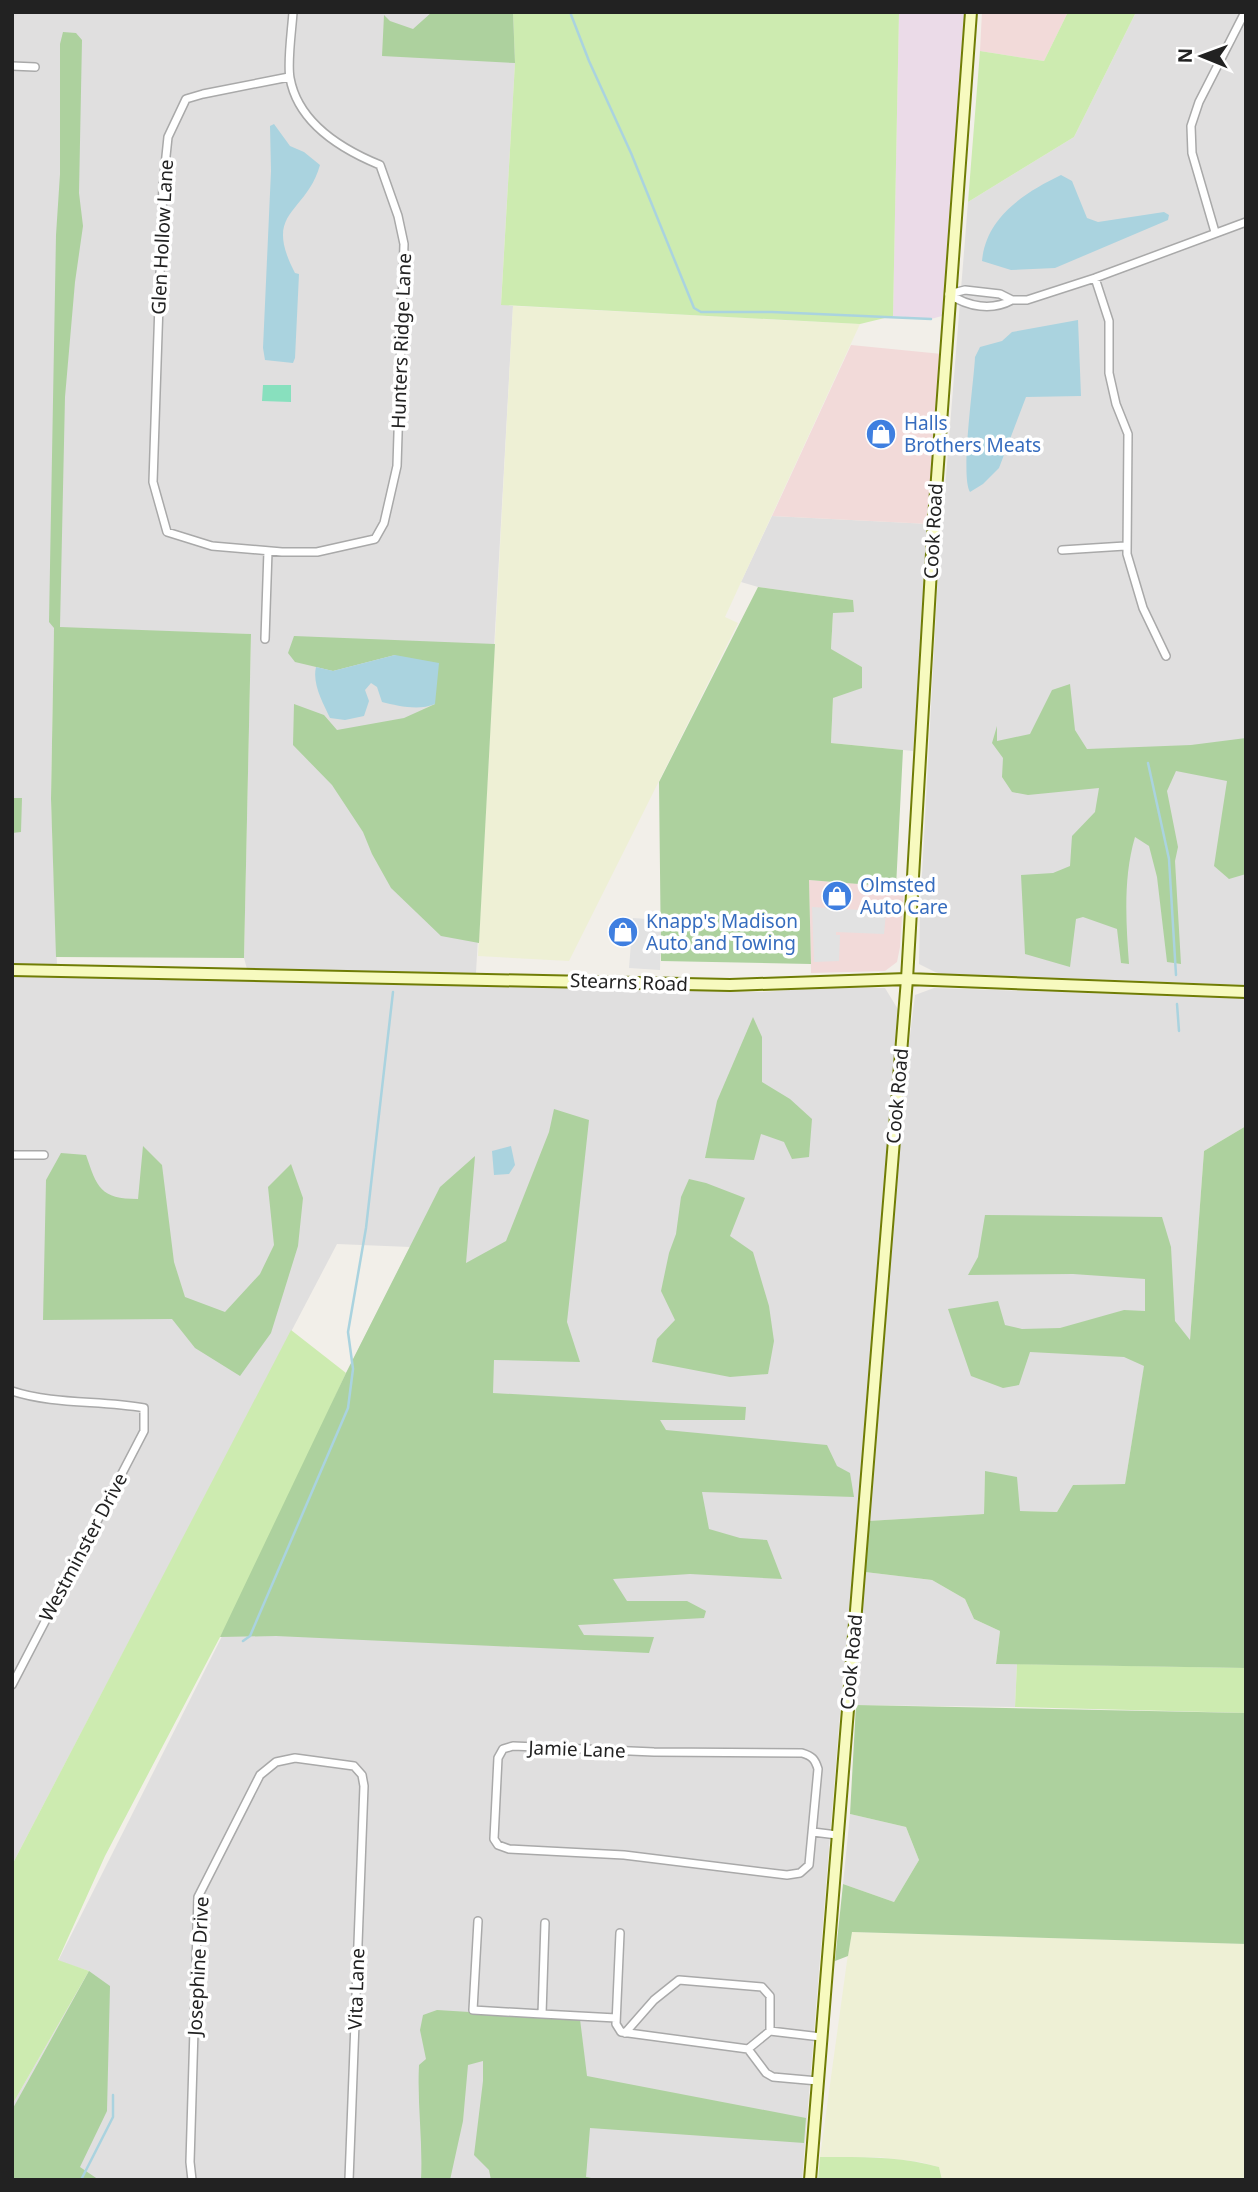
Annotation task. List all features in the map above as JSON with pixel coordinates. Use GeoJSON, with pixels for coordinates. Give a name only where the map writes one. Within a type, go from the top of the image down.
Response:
{"type":"FeatureCollection","features":[{"type":"Feature","properties":{"kind":"street","name":"Hunters Ridge Lane"},"geometry":{"type":"LineString","coordinates":[[268,551],[317,552],[375,539],[384,523],[397,466],[404,244],[398,216],[380,165],[326,136],[303,110],[289,77],[293,12]]}},
{"type":"Feature","properties":{"kind":"street","name":"Cook Road"},"geometry":{"type":"LineString","coordinates":[[810,2180],[907,979],[949,294],[971,12]]}},
{"type":"Feature","properties":{"kind":"street"},"geometry":{"type":"LineString","coordinates":[[1216,232],[1192,153],[1191,127],[1199,102],[1245,12]]}},
{"type":"Feature","properties":{"kind":"street"},"geometry":{"type":"LineString","coordinates":[[12,66],[35,67]]}},
{"type":"Feature","properties":{"kind":"street","name":"Glen Hollow Lane"},"geometry":{"type":"LineString","coordinates":[[268,551],[212,547],[167,532],[153,482],[163,185],[169,137],[186,99],[289,77]]}},
{"type":"Feature","properties":{"kind":"street"},"geometry":{"type":"LineString","coordinates":[[949,294],[963,304],[975,305],[999,306],[1012,300],[1027,300],[1246,222]]}},
{"type":"Feature","properties":{"kind":"street"},"geometry":{"type":"LineString","coordinates":[[1095,278],[1109,321],[1109,373],[1116,404],[1128,434],[1125,546],[1143,608],[1166,656]]}},
{"type":"Feature","properties":{"kind":"street"},"geometry":{"type":"LineString","coordinates":[[949,294],[965,290],[1000,293],[1012,300]]}},
{"type":"Feature","properties":{"kind":"street"},"geometry":{"type":"LineString","coordinates":[[1062,550],[1125,546]]}},
{"type":"Feature","properties":{"kind":"street"},"geometry":{"type":"LineString","coordinates":[[265,639],[268,551]]}},
{"type":"Feature","properties":{"kind":"street","name":"Stearns Road"},"geometry":{"type":"LineString","coordinates":[[12,970],[730,985],[907,979],[1246,992]]}},
{"type":"Feature","properties":{"kind":"street"},"geometry":{"type":"LineString","coordinates":[[12,1155],[44,1155]]}},
{"type":"Feature","properties":{"kind":"street","name":"Westminster Drive"},"geometry":{"type":"LineString","coordinates":[[12,1391],[37,1398],[144,1408],[144,1431],[12,1685]]}},
{"type":"Feature","properties":{"kind":"street","name":"Jamie Lane"},"geometry":{"type":"LineString","coordinates":[[513,1746],[654,1752],[802,1753],[810,1755],[818,1769],[813,1832],[809,1865],[795,1875],[624,1855],[509,1849],[498,1845],[494,1839],[498,1758],[503,1749],[513,1746]]}},
{"type":"Feature","properties":{"kind":"street","name":"Josephine Drive"},"geometry":{"type":"LineString","coordinates":[[192,2180],[190,2162],[198,1897],[260,1775],[276,1762],[295,1759],[354,1766],[362,1775],[364,1797]]}},
{"type":"Feature","properties":{"kind":"street","name":"Vita Lane"},"geometry":{"type":"LineString","coordinates":[[349,2180],[364,1797]]}},
{"type":"Feature","properties":{"kind":"street"},"geometry":{"type":"LineString","coordinates":[[813,1832],[837,1835]]}},
{"type":"Feature","properties":{"kind":"street"},"geometry":{"type":"LineString","coordinates":[[478,1921],[473,2010],[616,2018]]}},
{"type":"Feature","properties":{"kind":"street"},"geometry":{"type":"LineString","coordinates":[[542,2014],[545,1923]]}},
{"type":"Feature","properties":{"kind":"street"},"geometry":{"type":"LineString","coordinates":[[620,1933],[616,2018],[618,2028],[625,2033],[748,2049],[772,2077],[818,2081]]}},
{"type":"Feature","properties":{"kind":"street"},"geometry":{"type":"LineString","coordinates":[[625,2033],[654,2000],[679,1980],[762,1987],[770,1996],[770,2031]]}},
{"type":"Feature","properties":{"kind":"street"},"geometry":{"type":"LineString","coordinates":[[748,2049],[770,2031],[821,2037]]}},
{"type":"Feature","properties":{"kind":"shaded area"},"geometry":{"type":"Polygon","coordinates":[[[12,12],[513,12],[515,63],[501,304],[513,306],[476,973],[247,969],[244,958],[251,634],[54,628],[51,799],[57,965],[12,964],[12,12]]]}},
{"type":"Feature","properties":{"kind":"shaded area"},"geometry":{"type":"Polygon","coordinates":[[[899,12],[965,12],[942,316],[931,319],[893,316],[899,12]]]}},
{"type":"Feature","properties":{"kind":"shaded area"},"geometry":{"type":"Polygon","coordinates":[[[982,12],[1068,12],[1044,61],[980,51],[982,12]]]}},
{"type":"Feature","properties":{"kind":"shaded area"},"geometry":{"type":"Polygon","coordinates":[[[1136,12],[1246,12],[1246,985],[951,977],[919,964],[920,911],[938,576],[968,202],[1074,137],[1136,12]]]}},
{"type":"Feature","properties":{"kind":"shaded area"},"geometry":{"type":"Polygon","coordinates":[[[851,345],[942,354],[930,524],[772,516],[851,345]]]}},
{"type":"Feature","properties":{"kind":"shaded area"},"geometry":{"type":"Polygon","coordinates":[[[772,516],[930,524],[913,751],[831,743],[833,698],[862,667],[831,650],[833,612],[853,600],[758,587],[741,582],[772,516]]]}},
{"type":"Feature","properties":{"kind":"shaded area"},"geometry":{"type":"Polygon","coordinates":[[[809,880],[904,887],[897,962],[885,971],[811,973],[809,880]]]}},
{"type":"Feature","properties":{"kind":"shaded area"},"geometry":{"type":"Polygon","coordinates":[[[862,900],[887,902],[884,934],[836,932],[836,935],[840,935],[839,961],[814,962],[812,907],[861,910],[862,900]]]}},
{"type":"Feature","properties":{"kind":"shaded area"},"geometry":{"type":"Polygon","coordinates":[[[633,918],[661,920],[660,970],[629,968],[633,918]]]}},
{"type":"Feature","properties":{"kind":"shaded area"},"geometry":{"type":"Polygon","coordinates":[[[12,974],[763,992],[830,987],[885,988],[899,1011],[802,2180],[12,2180],[12,2105],[89,1971],[58,1961],[260,1561],[346,1373],[410,1247],[337,1244],[12,1865],[12,974]]]}},
{"type":"Feature","properties":{"kind":"shaded area"},"geometry":{"type":"Polygon","coordinates":[[[934,988],[1246,998],[1246,1126],[1204,1151],[1190,1341],[1146,1356],[1125,1484],[1073,1485],[1057,1512],[1020,1511],[985,1472],[984,1514],[868,1521],[907,1060],[915,995],[934,988]]]}},
{"type":"Feature","properties":{"kind":"shaded area"},"geometry":{"type":"Polygon","coordinates":[[[865,1572],[932,1580],[965,1599],[974,1619],[1000,1631],[996,1663],[1017,1664],[1015,1707],[856,1705],[865,1572]]]}},
{"type":"Feature","properties":{"kind":"shaded area"},"geometry":{"type":"Polygon","coordinates":[[[850,1814],[906,1827],[919,1860],[894,1902],[843,1884],[850,1814]]]}},
{"type":"Feature","properties":{"kind":"green space"},"geometry":{"type":"Polygon","coordinates":[[[432,12],[513,12],[515,63],[382,56],[384,15],[390,21],[413,29],[432,12]]]}},
{"type":"Feature","properties":{"kind":"green space"},"geometry":{"type":"Polygon","coordinates":[[[513,12],[899,12],[893,316],[860,324],[501,305],[515,63],[513,12]]]}},
{"type":"Feature","properties":{"kind":"green space"},"geometry":{"type":"Polygon","coordinates":[[[1068,12],[1136,12],[1074,137],[968,202],[980,51],[1044,61],[1068,12]]]}},
{"type":"Feature","properties":{"kind":"green space"},"geometry":{"type":"Polygon","coordinates":[[[63,32],[76,33],[82,40],[79,193],[83,226],[65,397],[60,627],[251,634],[244,958],[56,957],[51,799],[54,628],[49,622],[56,235],[60,174],[60,44],[63,32]]]}},
{"type":"Feature","properties":{"kind":"green space"},"geometry":{"type":"Polygon","coordinates":[[[513,306],[860,324],[725,617],[738,623],[569,961],[478,956],[513,306]]]}},
{"type":"Feature","properties":{"kind":"green space"},"geometry":{"type":"Polygon","coordinates":[[[263,385],[291,385],[291,402],[262,401],[263,385]]]}},
{"type":"Feature","properties":{"kind":"green space"},"geometry":{"type":"Polygon","coordinates":[[[758,587],[853,600],[854,612],[833,613],[831,649],[862,667],[862,688],[833,698],[831,743],[903,750],[896,887],[809,880],[811,964],[661,961],[659,782],[758,587]]]}},
{"type":"Feature","properties":{"kind":"green space"},"geometry":{"type":"Polygon","coordinates":[[[294,636],[495,644],[479,943],[441,936],[391,888],[363,832],[332,785],[293,745],[294,704],[324,715],[337,730],[404,718],[435,704],[395,655],[333,671],[295,662],[288,653],[294,636]]]}},
{"type":"Feature","properties":{"kind":"green space"},"geometry":{"type":"Polygon","coordinates":[[[1070,684],[1075,730],[1087,749],[1191,745],[1246,738],[1246,874],[1229,879],[1214,866],[1227,781],[1176,771],[1167,791],[1178,847],[1175,861],[1181,964],[1167,962],[1157,877],[1149,846],[1135,837],[1127,884],[1129,964],[1121,963],[1117,929],[1083,917],[1076,919],[1070,967],[1025,954],[1021,875],[1053,873],[1070,866],[1072,836],[1095,812],[1099,788],[1028,795],[1012,792],[1002,777],[1003,758],[992,743],[997,726],[997,741],[1030,734],[1052,690],[1070,684]]]}},
{"type":"Feature","properties":{"kind":"green space"},"geometry":{"type":"Polygon","coordinates":[[[12,798],[22,798],[21,832],[12,833],[12,798]]]}},
{"type":"Feature","properties":{"kind":"green space"},"geometry":{"type":"Polygon","coordinates":[[[753,1017],[762,1037],[762,1082],[790,1099],[812,1119],[809,1157],[792,1159],[784,1142],[761,1134],[754,1160],[705,1158],[717,1101],[753,1017]]]}},
{"type":"Feature","properties":{"kind":"green space"},"geometry":{"type":"Polygon","coordinates":[[[554,1109],[589,1120],[567,1322],[580,1362],[494,1360],[493,1393],[746,1407],[745,1420],[660,1420],[666,1430],[827,1445],[837,1466],[850,1473],[854,1497],[702,1492],[709,1529],[740,1538],[767,1540],[782,1579],[690,1574],[613,1579],[627,1601],[687,1601],[706,1611],[704,1618],[578,1625],[584,1635],[654,1637],[649,1653],[276,1636],[220,1637],[346,1373],[440,1187],[475,1156],[466,1263],[506,1241],[549,1132],[554,1109]]]}},
{"type":"Feature","properties":{"kind":"green space"},"geometry":{"type":"Polygon","coordinates":[[[1246,1126],[1246,1668],[996,1664],[1000,1631],[974,1619],[965,1599],[932,1580],[865,1572],[868,1521],[984,1514],[985,1471],[1017,1477],[1020,1511],[1057,1512],[1073,1485],[1125,1484],[1144,1366],[1124,1357],[1030,1352],[1019,1385],[1003,1388],[971,1376],[948,1309],[998,1301],[1005,1325],[1022,1329],[1060,1328],[1124,1310],[1145,1311],[1145,1279],[1073,1274],[968,1275],[978,1257],[985,1215],[1162,1217],[1171,1247],[1175,1321],[1190,1340],[1204,1151],[1246,1126]]]}},
{"type":"Feature","properties":{"kind":"green space"},"geometry":{"type":"Polygon","coordinates":[[[143,1146],[162,1165],[174,1262],[185,1297],[225,1312],[260,1274],[274,1245],[268,1187],[291,1164],[303,1198],[298,1246],[271,1333],[240,1376],[195,1348],[172,1319],[43,1320],[46,1180],[61,1153],[86,1155],[93,1175],[102,1189],[115,1197],[138,1199],[143,1146]]]}},
{"type":"Feature","properties":{"kind":"green space"},"geometry":{"type":"Polygon","coordinates":[[[689,1179],[745,1198],[730,1236],[753,1252],[769,1306],[774,1341],[768,1374],[730,1377],[652,1362],[657,1339],[675,1320],[661,1291],[676,1234],[681,1197],[689,1179]]]}},
{"type":"Feature","properties":{"kind":"green space"},"geometry":{"type":"Polygon","coordinates":[[[291,1330],[346,1373],[260,1561],[105,1856],[58,1960],[89,1971],[12,2105],[12,1865],[291,1330]]]}},
{"type":"Feature","properties":{"kind":"green space"},"geometry":{"type":"Polygon","coordinates":[[[1017,1664],[1246,1668],[1246,1713],[1015,1707],[1017,1664]]]}},
{"type":"Feature","properties":{"kind":"green space"},"geometry":{"type":"Polygon","coordinates":[[[856,1705],[1246,1713],[1246,1944],[852,1932],[848,1956],[835,1961],[843,1884],[894,1902],[919,1860],[906,1827],[850,1814],[856,1705]]]}},
{"type":"Feature","properties":{"kind":"green space"},"geometry":{"type":"Polygon","coordinates":[[[851,1932],[1246,1944],[1246,2180],[942,2180],[939,2167],[920,2162],[878,2157],[820,2157],[851,1932]]]}},
{"type":"Feature","properties":{"kind":"green space"},"geometry":{"type":"Polygon","coordinates":[[[89,1971],[110,1986],[107,2111],[80,2167],[99,2180],[12,2180],[12,2110],[89,1971]]]}},
{"type":"Feature","properties":{"kind":"green space"},"geometry":{"type":"Polygon","coordinates":[[[437,2010],[580,2019],[587,2076],[806,2118],[804,2143],[590,2128],[586,2177],[602,2180],[491,2180],[489,2170],[474,2155],[483,2061],[468,2065],[463,2121],[450,2180],[421,2180],[419,2065],[426,2059],[420,2030],[423,2015],[437,2010]]]}},
{"type":"Feature","properties":{"kind":"green space"},"geometry":{"type":"Polygon","coordinates":[[[820,2157],[880,2158],[924,2163],[939,2167],[942,2180],[818,2180],[820,2157]]]}},
{"type":"Feature","properties":{"kind":"water"},"geometry":{"type":"Polygon","coordinates":[[[274,124],[290,146],[304,152],[320,165],[314,181],[290,214],[283,237],[295,273],[299,274],[293,363],[265,360],[263,348],[271,171],[270,126],[274,124]]]}},
{"type":"Feature","properties":{"kind":"water"},"geometry":{"type":"Polygon","coordinates":[[[1061,175],[1072,181],[1087,218],[1098,222],[1164,212],[1169,215],[1168,220],[1055,268],[1011,270],[982,261],[991,232],[1009,208],[1061,175]]]}},
{"type":"Feature","properties":{"kind":"water"},"geometry":{"type":"Polygon","coordinates":[[[1078,320],[1081,396],[1026,397],[999,468],[983,484],[970,492],[967,483],[967,449],[975,357],[980,347],[1002,341],[1012,332],[1078,320]]]}},
{"type":"Feature","properties":{"kind":"water"},"geometry":{"type":"Polygon","coordinates":[[[395,655],[439,663],[435,704],[415,707],[382,702],[377,687],[371,683],[365,690],[369,701],[364,716],[345,720],[330,718],[317,687],[316,667],[333,671],[395,655]]]}},
{"type":"Feature","properties":{"kind":"water"},"geometry":{"type":"Polygon","coordinates":[[[511,1146],[515,1165],[509,1174],[494,1175],[492,1151],[511,1146]]]}},
{"type":"Feature","properties":{"kind":"waterway"},"geometry":{"type":"LineString","coordinates":[[570,12],[694,308],[701,312],[772,312],[931,319]]}},
{"type":"Feature","properties":{"kind":"waterway"},"geometry":{"type":"LineString","coordinates":[[1148,763],[1169,859],[1176,975]]}},
{"type":"Feature","properties":{"kind":"waterway"},"geometry":{"type":"LineString","coordinates":[[243,1641],[250,1636],[348,1408],[353,1369],[348,1332],[366,1228],[393,992]]}},
{"type":"Feature","properties":{"kind":"waterway"},"geometry":{"type":"LineString","coordinates":[[1177,1004],[1179,1031]]}},
{"type":"Feature","properties":{"kind":"waterway"},"geometry":{"type":"LineString","coordinates":[[81,2180],[113,2117],[113,2095]]}},
{"type":"Feature","properties":{"kind":"place","name":"Halls Brothers Meats"},"geometry":{"type":"Point","coordinates":[881,434]}},
{"type":"Feature","properties":{"kind":"place","name":"Olmsted Auto Care"},"geometry":{"type":"Point","coordinates":[837,896]}},
{"type":"Feature","properties":{"kind":"place","name":"Knapp's Madison Auto and Towing"},"geometry":{"type":"Point","coordinates":[623,932]}}]}
